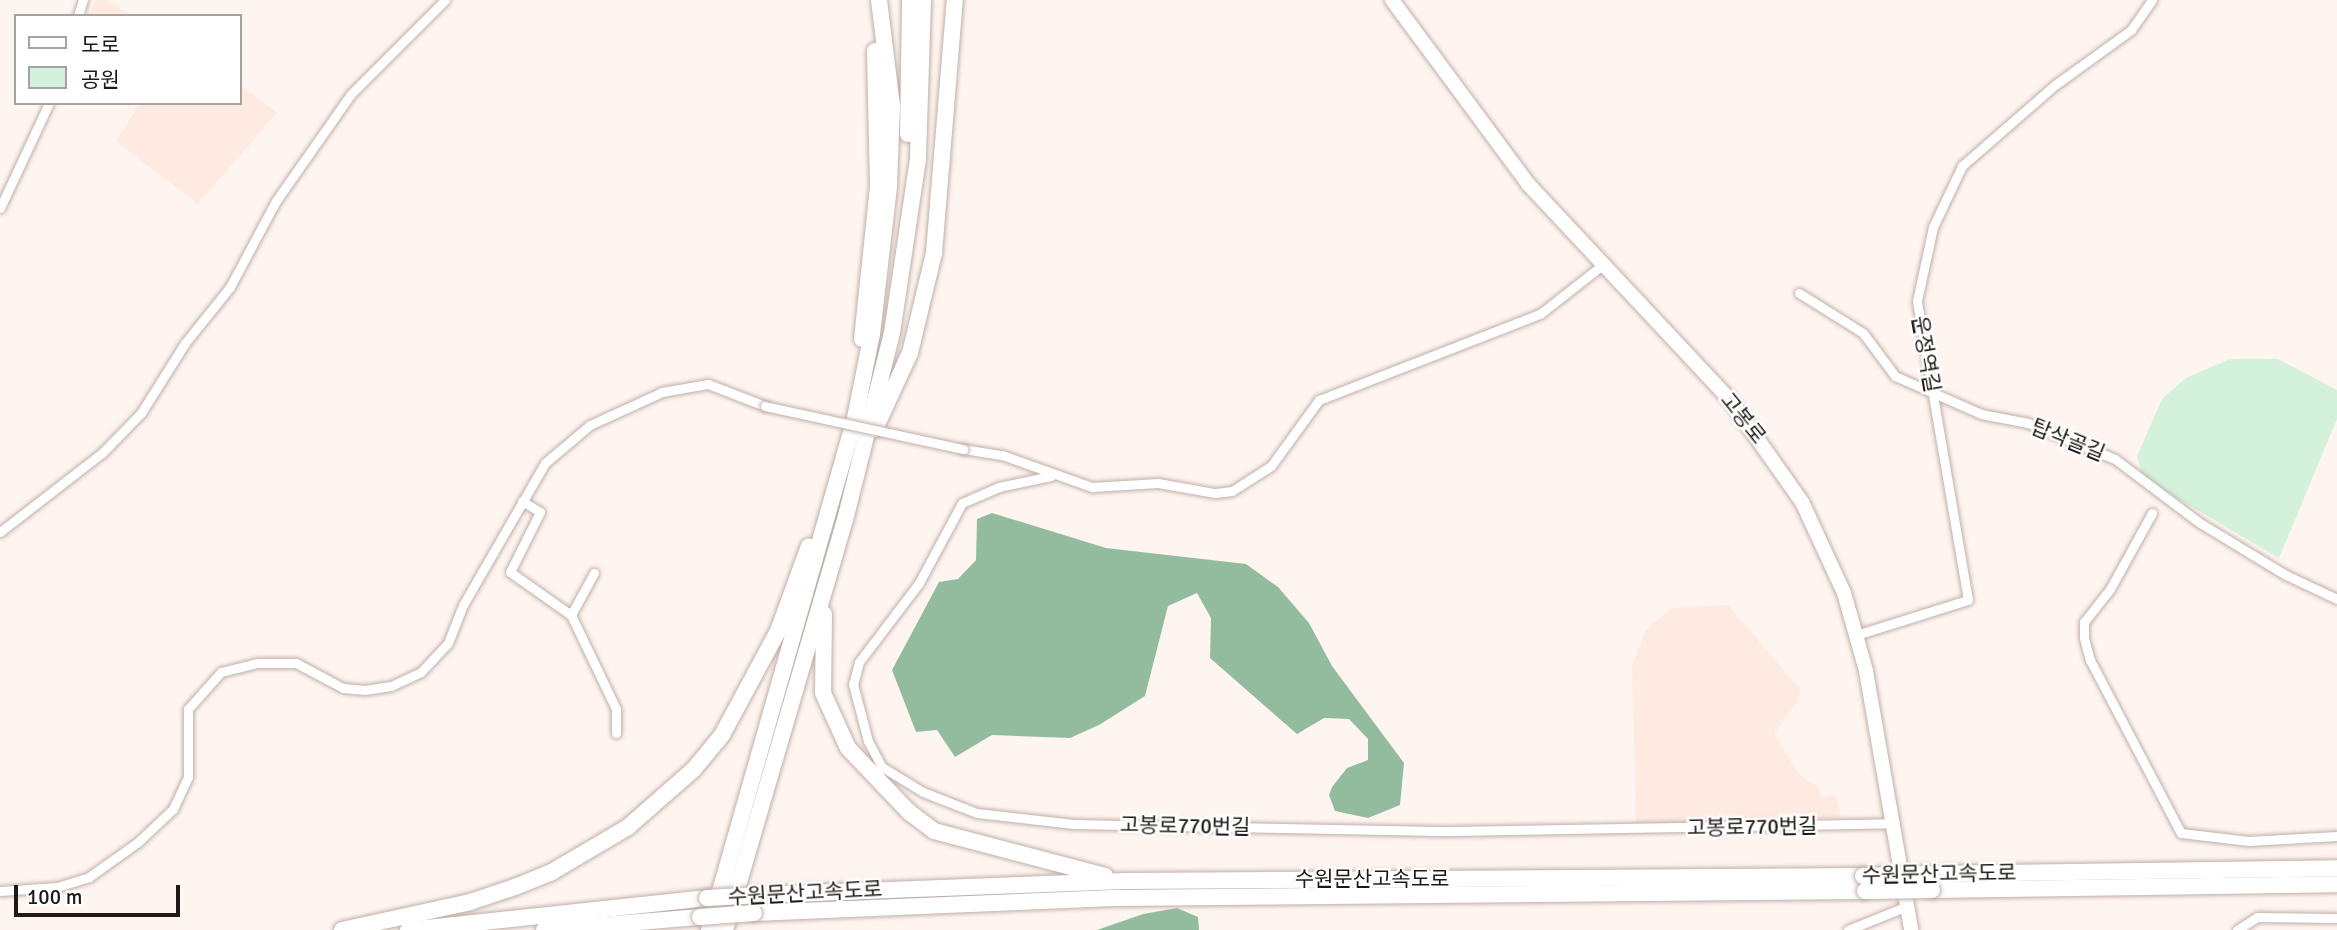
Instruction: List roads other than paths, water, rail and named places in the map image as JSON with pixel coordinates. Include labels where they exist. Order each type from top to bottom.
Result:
[{"type":"highway","points":[[862,379],[862,331],[879,147],[872,0]]},
{"type":"highway","points":[[872,334],[889,187],[892,106],[879,0]]},
{"type":"highway","points":[[705,924],[847,442],[872,334],[898,187],[905,0]]},
{"type":"highway","points":[[862,379],[879,335],[903,219],[911,0]]},
{"type":"highway","points":[[923,0],[923,51],[909,238],[892,333],[825,605],[821,651],[823,693],[848,748],[909,813],[934,831],[1124,881]]},
{"type":"highway","points":[[860,459],[910,353],[934,253],[943,110],[955,0]]},
{"type":"highway","points":[[342,930],[470,902],[550,873],[628,827],[662,799],[722,735],[760,668],[847,442]]},
{"type":"highway","points":[[725,930],[845,520]]},
{"type":"highway","name":"수원문산고속도로","points":[[544,930],[705,924],[754,913],[1114,898],[1930,882],[2337,868]]},
{"type":"highway","name":"수원문산고속도로","points":[[408,930],[707,898],[1124,881],[1864,883]]},
{"type":"highway","name":"수원문산고속도로","points":[[1930,882],[2337,884]]},
{"type":"main road","name":"고봉로","points":[[1392,0],[1502,151],[1601,266],[1730,400],[1766,446],[1801,502],[1844,593],[1856,635],[1895,823],[1911,930]]},
{"type":"street","points":[[0,532],[102,453],[141,413],[185,343],[230,287],[276,201],[351,94],[445,0]]},
{"type":"street","name":"운정역길","points":[[1856,635],[1968,600],[1917,301],[1933,228],[1962,166],[2055,85],[2131,30],[2152,0]]},
{"type":"street","points":[[0,208],[48,105]]},
{"type":"street","points":[[0,891],[57,887],[89,877],[138,842],[173,809],[188,778],[188,709],[221,672],[257,663],[296,663],[343,688],[365,691],[391,686],[421,673],[448,643],[463,604],[545,463],[573,437],[611,413],[662,392],[708,384],[765,406],[1002,456],[1051,475],[1093,487],[1158,483],[1214,493],[1232,491],[1271,466],[1319,400],[1540,314],[1601,266]]},
{"type":"street","name":"탑삭골길","points":[[1799,293],[1863,333],[1895,376],[1933,396],[1981,414],[2028,422],[2115,459],[2200,523],[2286,575],[2337,599]]},
{"type":"street","name":"고봉로770번길","points":[[1051,475],[999,487],[962,503],[919,583],[859,662],[853,684],[868,741],[882,767],[923,792],[977,814],[1073,824],[1451,831],[1895,823]]},
{"type":"street","points":[[522,501],[540,512],[510,572],[571,615],[617,709],[616,733]]},
{"type":"street","points":[[2152,513],[2110,589],[2084,622],[2084,638],[2090,660],[2181,833],[2249,841],[2337,836]]},
{"type":"street","points":[[571,615],[594,573]]},
{"type":"street","points":[[1848,930],[1907,906]]},
{"type":"street","points":[[2237,930],[2257,917],[2337,918]]}]
